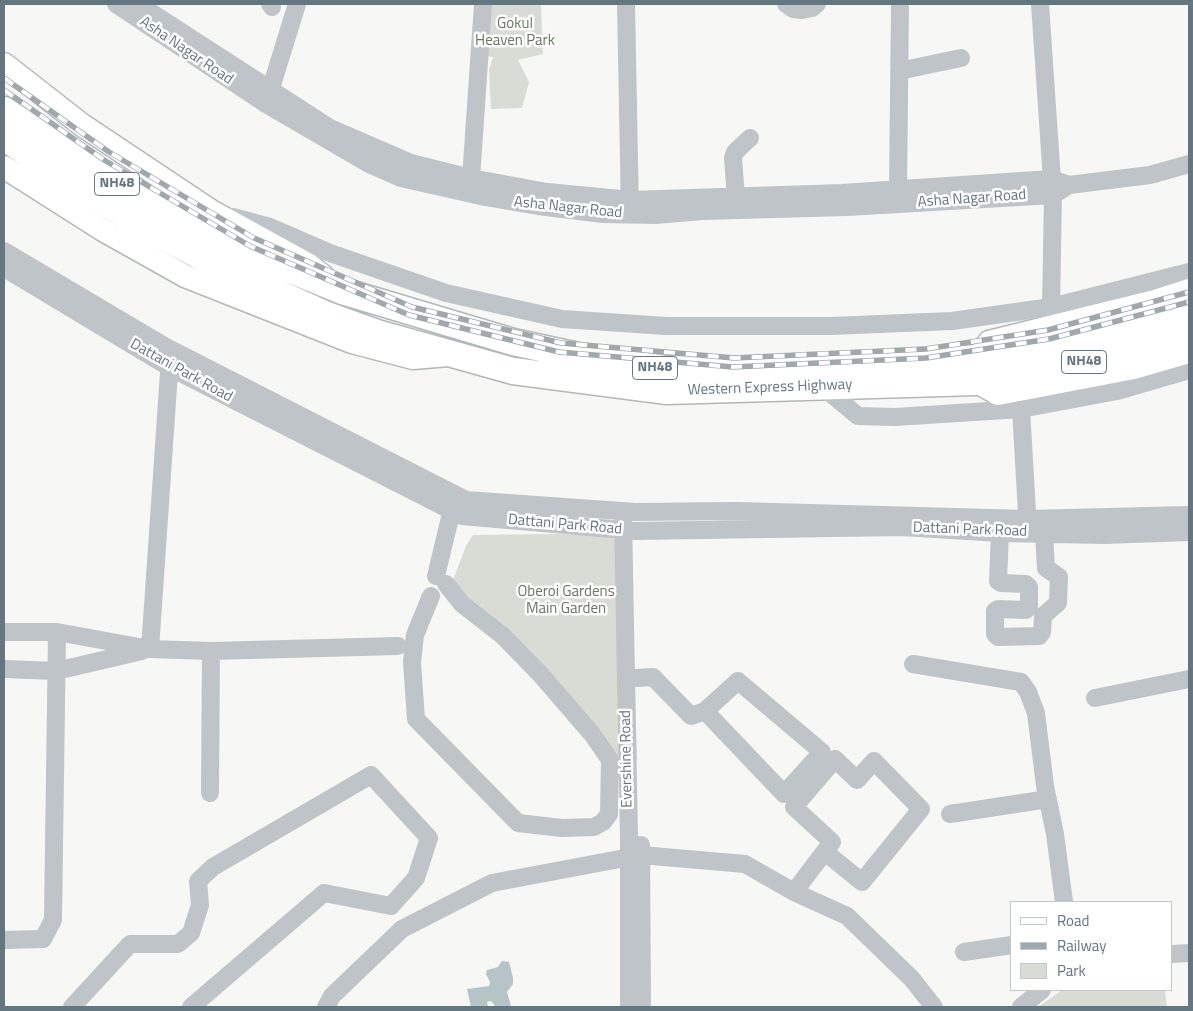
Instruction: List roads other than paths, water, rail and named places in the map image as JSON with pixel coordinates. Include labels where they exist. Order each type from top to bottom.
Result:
[{"type":"highway","name":"Western Express Highway","points":[[4,110],[148,204],[235,247],[342,291],[513,342],[578,356],[667,369],[977,370],[1059,367],[1189,335]]},
{"type":"highway","name":"Western Express Highway","points":[[4,138],[46,167],[139,224],[216,264],[327,315],[377,333],[513,372],[667,391],[823,387],[977,370],[1189,310]]},
{"type":"main road","points":[[4,64],[82,125],[211,211],[309,265],[342,291]]},
{"type":"main road","points":[[4,167],[103,230],[185,276],[352,342],[413,358],[449,355]]},
{"type":"main road","points":[[1189,290],[1155,301],[989,342],[977,370],[998,394],[1134,368],[1189,352]]},
{"type":"street","name":"Asha Nagar Road","points":[[116,4],[269,98],[369,164],[401,178],[485,198],[538,206],[847,207],[1150,176],[1189,164]]},
{"type":"street","name":"Asha Nagar Road","points":[[138,4],[269,98],[390,155],[411,163],[471,178],[630,207],[736,198],[898,190],[1053,187]]},
{"type":"street","points":[[269,98],[297,4]]},
{"type":"street","points":[[471,178],[483,4]]},
{"type":"street","points":[[626,4],[630,207]]},
{"type":"street","points":[[786,4],[793,9],[802,10],[812,8],[817,4]]},
{"type":"street","points":[[898,190],[900,4]]},
{"type":"street","points":[[1040,4],[1053,187],[1051,307]]},
{"type":"street","points":[[899,71],[961,58]]},
{"type":"street","points":[[736,198],[735,152],[750,138]]},
{"type":"street","points":[[211,211],[270,227],[330,253],[446,293],[562,319],[666,326],[831,326],[952,322],[1051,307],[1189,272]]},
{"type":"street","name":"Dattani Park Road","points":[[7,267],[172,350],[340,444],[389,479],[459,505],[628,530],[737,520]]},
{"type":"street","name":"Dattani Park Road","points":[[7,267],[169,367],[340,444],[395,463],[459,505],[629,512],[737,520],[902,521],[1033,528],[1105,535],[1148,524]]},
{"type":"street","points":[[150,649],[169,367],[172,350]]},
{"type":"street","points":[[823,387],[858,416],[895,417],[1021,409],[1117,391],[1189,370]]},
{"type":"street","points":[[1000,533],[998,581],[1001,584],[1026,584],[1029,587],[1029,607],[1026,610],[998,609],[995,611],[995,634],[998,637],[1039,636],[1042,632],[1043,616],[1058,603],[1059,577],[1046,568],[1033,528],[1021,409]]},
{"type":"street","points":[[389,479],[395,463]]},
{"type":"street","points":[[442,580],[462,604],[503,636],[541,675],[592,734],[626,760],[609,814],[603,822],[594,827],[562,828],[518,823],[416,719],[412,662],[415,635],[431,596],[441,596],[445,590],[442,580],[459,505]]},
{"type":"street","name":"Evershine Road","points":[[629,512],[626,760],[635,855],[642,1007]]},
{"type":"street","points":[[1104,517],[1105,535]]},
{"type":"street","name":"Dattani Park Road","points":[[902,521],[1000,533],[1104,517],[1148,524],[1186,523]]},
{"type":"street","name":"Evershine Road","points":[[626,760],[637,678],[628,530]]},
{"type":"street","points":[[4,632],[57,632],[150,649],[211,651],[398,646]]},
{"type":"street","points":[[4,940],[43,939],[52,920],[57,632]]},
{"type":"street","points":[[4,669],[56,671],[150,649]]},
{"type":"street","points":[[210,793],[211,651]]},
{"type":"street","points":[[913,664],[1021,682],[1036,713],[1064,901]]},
{"type":"street","points":[[637,678],[653,677],[690,716],[705,711],[738,681],[822,752],[784,794],[705,711]]},
{"type":"street","points":[[1095,698],[1189,679]]},
{"type":"street","points":[[794,892],[832,842],[794,807],[835,759],[857,780],[874,761],[921,809],[862,882],[825,852]]},
{"type":"street","points":[[72,1007],[130,944],[178,944],[191,933],[200,905],[198,881],[213,867],[370,775],[429,838],[416,878],[391,906]]},
{"type":"street","points":[[950,814],[1048,799]]},
{"type":"street","points":[[326,1007],[332,996],[402,929],[492,883],[635,855],[745,864],[794,892],[847,916],[912,979],[934,1007]]},
{"type":"street","name":"Evershine Road","points":[[629,1007],[635,855]]},
{"type":"street","points":[[191,1007],[324,892],[391,906]]},
{"type":"street","points":[[391,906],[402,929]]},
{"type":"street","points":[[964,952],[1010,945]]},
{"type":"street","points":[[1173,954],[1189,953]]},
{"type":"street","points":[[1021,1007],[1041,991]]},
{"type":"railway","points":[[4,78],[109,152],[254,238],[412,307],[561,343],[734,358],[926,349],[1048,330],[1189,292]]},
{"type":"railway","points":[[4,90],[104,160],[250,246],[409,315],[559,352],[733,367],[926,358],[1049,339],[1189,302]]},
{"type":"park label","name":"Gokul Heaven Park","points":[[515,32]]},
{"type":"park label","name":"Oberoi Gardens Main Garden","points":[[566,600]]}]
